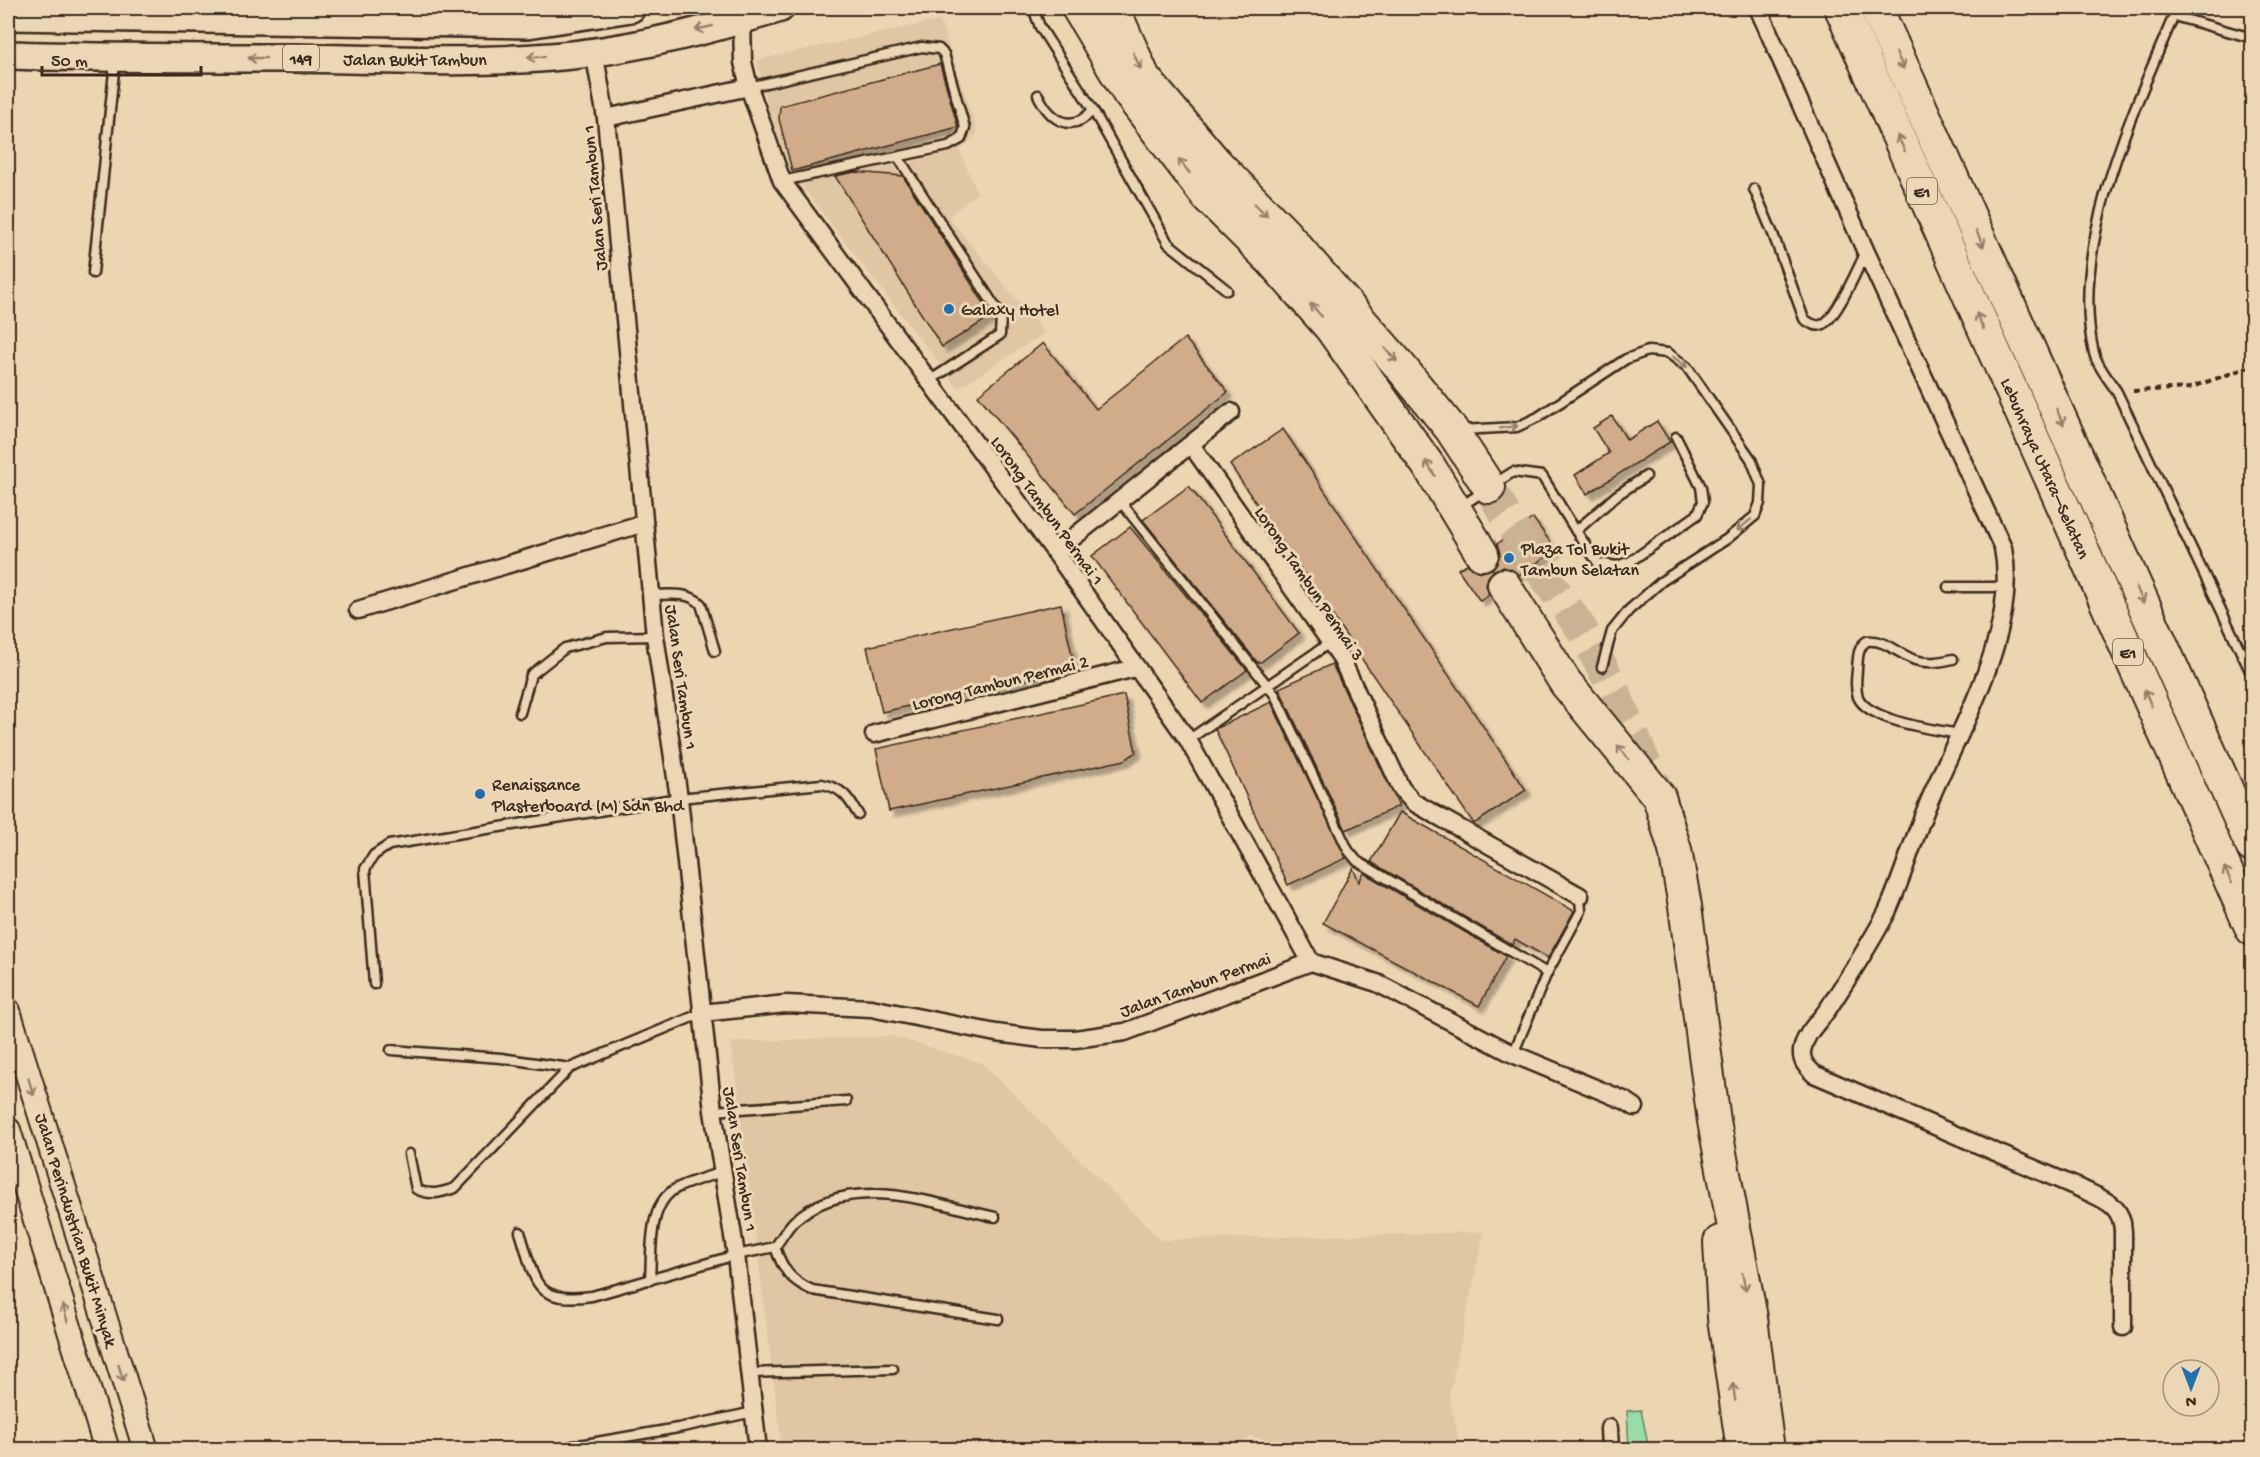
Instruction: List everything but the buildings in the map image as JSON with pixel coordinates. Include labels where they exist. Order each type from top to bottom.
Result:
[{"type":"highway","points":[[1077,8],[1128,92],[1208,197],[1272,261],[1331,328],[1386,403],[1457,509],[1482,554]]},
{"type":"highway","points":[[1113,8],[1144,78],[1216,163],[1285,234],[1400,365],[1451,429],[1489,487]]},
{"type":"highway","name":"Lebuhraya Utara–Selatan","points":[[1840,8],[2253,929]]},
{"type":"highway","name":"Lebuhraya Utara–Selatan","points":[[1876,8],[2253,846]]},
{"type":"highway","points":[[1504,585],[1565,682],[1659,797],[1675,850],[1681,883],[1714,1121],[1751,1318],[1768,1449]]},
{"type":"highway","points":[[2178,678],[2253,798]]},
{"type":"highway","points":[[1714,1121],[1724,1318],[1743,1449]]},
{"type":"main road","name":"Jalan Bukit Tambun","points":[[8,16],[528,24],[593,11],[631,8]]},
{"type":"main road","name":"Jalan Bukit Tambun","points":[[8,55],[123,59],[461,60],[550,57],[594,52],[742,20],[780,8]]},
{"type":"main road","points":[[123,59],[110,42],[115,28],[128,18]]},
{"type":"main road","name":"Jalan Perindustrian Bukit Minyak","points":[[8,1011],[146,1449]]},
{"type":"main road","name":"Jalan Perindustrian Bukit Minyak","points":[[8,1130],[107,1449]]},
{"type":"street","points":[[1758,8],[1866,252],[2003,548],[2008,587],[1993,650],[1960,734],[1926,808],[1887,911],[1827,1011],[1808,1034],[1802,1052],[1803,1064],[1814,1074],[2086,1191],[2118,1209],[2122,1218],[2123,1231],[2122,1327]]},
{"type":"street","name":"Lorong Tambun Permai 1","points":[[742,20],[743,62],[749,87],[782,181],[1055,552],[1188,740],[1311,962]]},
{"type":"street","name":"Jalan Seri Tambun 1","points":[[594,52],[606,118],[655,636],[679,798],[712,1112],[736,1255],[758,1449]]},
{"type":"street","points":[[606,118],[749,87]]},
{"type":"street","points":[[1055,552],[1231,412]]},
{"type":"street","name":"Lorong Tambun Permai 3","points":[[1191,446],[1340,656],[1401,788],[1413,802],[1580,896]]},
{"type":"street","points":[[358,610],[644,523]]},
{"type":"street","name":"Lorong Tambun Permai 2","points":[[874,734],[1135,668]]},
{"type":"street","points":[[1311,962],[1377,983],[1513,1054],[1626,1101],[1635,1107]]},
{"type":"street","name":"Jalan Tambun Permai","points":[[702,1013],[786,1004],[871,1008],[996,1033],[1041,1039],[1076,1039],[1125,1032],[1311,962]]},
{"type":"street","points":[[1609,1428],[1610,1449]]},
{"type":"lane","points":[[1033,8],[1040,27],[1093,110],[1168,243],[1227,290]]},
{"type":"lane","points":[[2253,38],[2176,12],[2132,115],[2094,236],[2089,302],[2094,354],[2117,392],[2253,675]]},
{"type":"lane","points":[[749,87],[922,47],[939,49],[944,54],[965,128],[960,139],[948,146],[782,181]]},
{"type":"lane","points":[[93,273],[123,59]]},
{"type":"lane","points":[[1038,95],[1045,110],[1056,120],[1078,122],[1085,119],[1093,110]]},
{"type":"lane","points":[[898,157],[1001,316],[1000,335],[929,381]]},
{"type":"lane","points":[[1754,189],[1804,319],[1812,325],[1821,325],[1831,318],[1866,252]]},
{"type":"lane","points":[[1451,429],[1484,430],[1517,426],[1538,417],[1626,359],[1648,351],[1668,353],[1688,367],[1751,459],[1761,485],[1760,503],[1755,516],[1727,539],[1662,581],[1629,610],[1612,631],[1602,667]]},
{"type":"lane","points":[[1457,509],[1513,472],[1542,476],[1598,563],[1617,566],[1631,561],[1697,515],[1703,502],[1701,486],[1676,437]]},
{"type":"lane","points":[[1576,531],[1617,495],[1646,476]]},
{"type":"lane","points":[[1120,501],[1275,695],[1348,850],[1357,861],[1547,973]]},
{"type":"lane","points":[[1948,587],[2008,587]]},
{"type":"lane","points":[[651,595],[682,595],[696,599],[701,604],[715,651]]},
{"type":"lane","points":[[520,713],[531,675],[565,648],[607,637],[655,636]]},
{"type":"lane","points":[[1953,659],[1935,663],[1916,660],[1882,643],[1867,641],[1859,650],[1855,683],[1859,699],[1872,711],[1900,722],[1960,734]]},
{"type":"lane","points":[[1188,740],[1268,687],[1330,642]]},
{"type":"lane","points":[[374,984],[365,869],[374,855],[388,845],[679,798],[822,784],[835,786],[846,794],[858,814]]},
{"type":"lane","points":[[1513,1054],[1547,973],[1581,911],[1580,896]]},
{"type":"lane","points":[[409,1154],[416,1189],[425,1194],[438,1194],[455,1188],[570,1068],[702,1013]]},
{"type":"lane","points":[[391,1050],[501,1058],[570,1068]]},
{"type":"lane","points":[[712,1112],[846,1101]]},
{"type":"lane","points":[[650,1281],[655,1219],[663,1201],[675,1189],[722,1172]]},
{"type":"lane","points":[[520,1233],[538,1288],[554,1298],[592,1296],[736,1255],[775,1247],[793,1222],[820,1203],[850,1193],[898,1196],[995,1217]]},
{"type":"lane","points":[[775,1247],[782,1269],[794,1282],[812,1290],[998,1319]]},
{"type":"lane","points":[[749,1373],[893,1369]]},
{"type":"lane","points":[[550,1449],[678,1428],[754,1412]]},
{"type":"path","points":[[2117,392],[2189,388],[2253,366]]},
{"type":"shaded area","points":[[940,20],[978,133],[960,151],[977,193],[948,217],[1045,333],[958,388],[791,172],[767,105],[757,60]]},
{"type":"shaded area","points":[[892,1036],[982,1063],[1161,1240],[1484,1232],[1449,1397],[1461,1449],[1307,1449],[1250,1436],[1236,1450],[782,1449],[731,1042]]},
{"type":"green space","points":[[1641,1410],[1649,1449],[1629,1449],[1627,1411]]},
{"type":"tunnel","points":[[1489,487],[1526,549],[1582,630],[1609,680],[1657,790]]},
{"type":"place","name":"Galaxy Hotel","points":[[949,309]]},
{"type":"place","name":"Plaza Tol Bukit Tambun Selatan","points":[[1509,558]]},
{"type":"place","name":"Renaissance Plasterboard (M) Sdn Bhd","points":[[480,794]]}]
